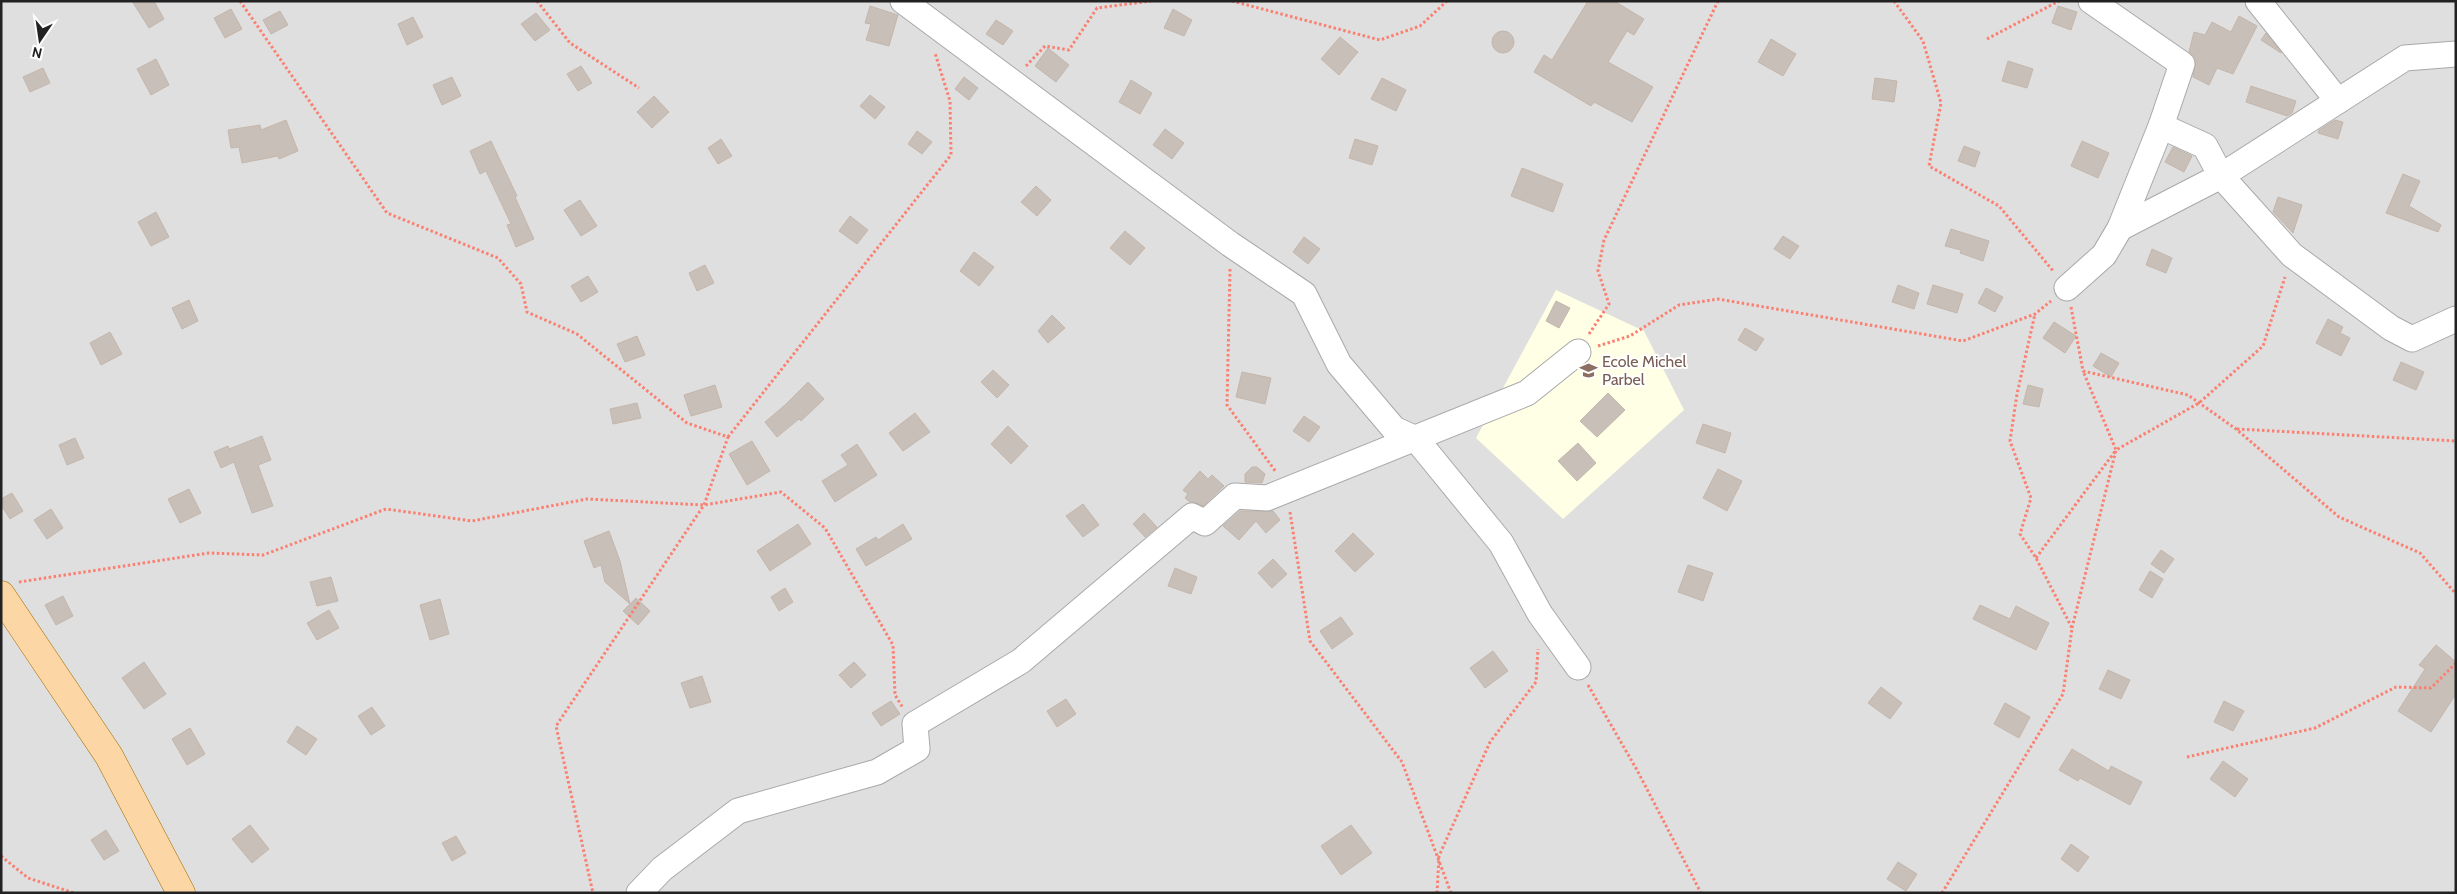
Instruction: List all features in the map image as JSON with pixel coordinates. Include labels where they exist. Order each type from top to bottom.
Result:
[{"type":"main road","points":[[6,589],[109,756],[180,893]]},
{"type":"street","points":[[902,1],[1230,244],[1304,294],[1340,364],[1394,429],[1416,439],[1501,543],[1540,614],[1578,667]]},
{"type":"street","points":[[2067,288],[2104,255],[2120,228],[2161,126],[2182,64],[2091,1]]},
{"type":"street","points":[[2258,1],[2338,101]]},
{"type":"street","points":[[2120,228],[2221,176],[2405,58],[2456,54]]},
{"type":"street","points":[[2161,126],[2205,146],[2221,176],[2292,255],[2391,328],[2412,339],[2456,319]]},
{"type":"street","points":[[639,893],[662,869],[738,812],[877,772],[917,749],[915,724],[1021,661],[1192,516],[1205,524],[1235,496],[1267,498],[1527,393],[1578,352]]},
{"type":"path","points":[[240,1],[388,213],[498,258],[520,284],[527,312],[577,334],[687,423],[728,437]]},
{"type":"path","points":[[537,1],[570,43],[639,88]]},
{"type":"path","points":[[1013,82],[1045,46],[1069,50],[1100,1]]},
{"type":"path","points":[[1097,8],[1151,1]]},
{"type":"path","points":[[1232,1],[1380,40],[1420,26],[1447,1]]},
{"type":"path","points":[[1578,352],[1609,304],[1598,272],[1604,240],[1718,1]]},
{"type":"path","points":[[1894,1],[1923,41],[1941,103],[1929,166],[1999,206],[2067,288],[2083,371],[2116,450],[2072,628],[2062,694],[1942,893]]},
{"type":"path","points":[[1987,39],[2059,1]]},
{"type":"path","points":[[593,893],[556,726],[704,505],[728,437],[951,155],[950,101],[934,50]]},
{"type":"path","points":[[1230,244],[1227,405],[1287,490],[1310,641],[1402,762],[1439,856],[1451,893]]},
{"type":"path","points":[[2036,558],[2116,450],[2199,403],[2264,346],[2292,255]]},
{"type":"path","points":[[1578,352],[1630,336],[1679,305],[1718,299],[1963,341],[2035,314],[2067,288]]},
{"type":"path","points":[[2035,314],[2017,394],[2010,441],[2031,498],[2020,534],[2036,558],[2072,628]]},
{"type":"path","points":[[2083,371],[2188,395],[2236,429],[2339,517],[2420,553],[2456,594]]},
{"type":"path","points":[[2236,429],[2456,442]]},
{"type":"path","points":[[6,589],[209,553],[263,555],[386,509],[472,521],[587,499],[704,505],[780,492],[824,528],[893,645],[896,695],[909,720],[915,724]]},
{"type":"path","points":[[1437,893],[1439,856],[1490,742],[1536,682],[1540,614]]},
{"type":"path","points":[[2188,757],[2315,728],[2396,687],[2431,688],[2456,663]]},
{"type":"path","points":[[1578,667],[1637,770],[1701,893]]},
{"type":"path","points":[[1,856],[28,878],[74,893]]},
{"type":"shaded area","points":[[1,1],[2456,1],[2456,893],[1,893]]},
{"type":"shaded area","name":"Ecole Michel Parbel","points":[[1556,290],[1644,331],[1684,410],[1563,519],[1476,438]]},
{"type":"building","points":[[132,1],[154,1],[164,19],[149,28]]},
{"type":"building","points":[[1588,1],[1614,1],[1644,19],[1634,35],[1627,31],[1608,62],[1653,87],[1632,122],[1594,102],[1591,106],[1534,72],[1544,55],[1552,60]]},
{"type":"building","points":[[870,6],[898,15],[889,46],[866,40],[871,24],[865,23]]},
{"type":"building","points":[[2058,6],[2077,12],[2071,30],[2052,23]]},
{"type":"building","points":[[231,9],[242,29],[225,38],[214,18]]},
{"type":"building","points":[[1173,9],[1192,20],[1184,36],[1164,28]]},
{"type":"building","points":[[280,11],[288,25],[271,34],[263,20]]},
{"type":"building","points":[[536,13],[550,30],[535,41],[521,24]]},
{"type":"building","points":[[2239,16],[2257,26],[2233,74],[2217,68],[2209,85],[2193,77],[2196,60],[2189,52],[2194,32],[2205,35],[2212,22],[2231,32]]},
{"type":"building","points":[[413,17],[423,37],[407,45],[398,24]]},
{"type":"building","points":[[996,20],[1013,31],[1003,45],[986,34]]},
{"type":"building","points":[[1503,31],[1511,34],[1514,42],[1511,50],[1503,53],[1495,50],[1492,42],[1495,34]]},
{"type":"building","points":[[2266,33],[2281,52],[2281,53],[2261,40]]},
{"type":"building","points":[[1340,37],[1358,52],[1339,75],[1321,59]]},
{"type":"building","points":[[1771,39],[1796,54],[1783,76],[1758,62]]},
{"type":"building","points":[[1048,48],[1069,65],[1056,82],[1035,66]]},
{"type":"building","points":[[156,59],[169,85],[151,95],[137,69]]},
{"type":"building","points":[[2008,61],[2033,69],[2027,88],[2002,81]]},
{"type":"building","points":[[581,66],[592,83],[578,91],[567,74]]},
{"type":"building","points":[[43,68],[50,83],[30,92],[23,77]]},
{"type":"building","points":[[452,77],[461,96],[442,105],[433,85]]},
{"type":"building","points":[[964,77],[978,88],[969,100],[955,89]]},
{"type":"building","points":[[1382,78],[1406,90],[1396,111],[1371,99]]},
{"type":"building","points":[[1875,78],[1897,81],[1894,102],[1872,99]]},
{"type":"building","points":[[1131,80],[1152,93],[1140,114],[1119,102]]},
{"type":"building","points":[[2251,86],[2296,101],[2292,113],[2287,116],[2246,102]]},
{"type":"building","points":[[870,95],[885,107],[875,119],[860,106]]},
{"type":"building","points":[[654,96],[669,112],[652,128],[637,112]]},
{"type":"building","points":[[286,120],[298,151],[279,159],[278,156],[242,163],[239,147],[231,148],[228,130],[260,125],[261,130]]},
{"type":"building","points":[[2335,120],[2343,122],[2338,139],[2318,133],[2319,130]]},
{"type":"building","points":[[1165,129],[1184,143],[1172,159],[1153,145]]},
{"type":"building","points":[[917,131],[932,142],[922,154],[908,144]]},
{"type":"building","points":[[721,139],[732,156],[718,164],[708,148]]},
{"type":"building","points":[[1355,139],[1378,146],[1372,165],[1349,158]]},
{"type":"building","points":[[491,141],[517,196],[515,197],[534,239],[516,247],[507,225],[511,224],[486,171],[480,174],[470,151]]},
{"type":"building","points":[[2082,141],[2109,153],[2098,178],[2071,166]]},
{"type":"building","points":[[1964,146],[1980,152],[1975,167],[1958,161]]},
{"type":"building","points":[[2173,147],[2192,156],[2184,172],[2165,162]]},
{"type":"building","points":[[1522,168],[1563,184],[1553,212],[1511,196]]},
{"type":"building","points":[[2403,174],[2420,181],[2409,206],[2441,225],[2438,232],[2386,213]]},
{"type":"building","points":[[1036,186],[1051,200],[1037,216],[1021,202]]},
{"type":"building","points":[[2278,197],[2302,205],[2293,233],[2273,212]]},
{"type":"building","points":[[580,200],[597,226],[581,236],[564,210]]},
{"type":"building","points":[[156,212],[169,237],[151,246],[138,222]]},
{"type":"building","points":[[850,216],[868,230],[857,244],[839,231]]},
{"type":"building","points":[[1951,229],[1989,241],[1983,261],[1960,253],[1961,250],[1945,246]]},
{"type":"building","points":[[1125,231],[1145,248],[1130,265],[1110,248]]},
{"type":"building","points":[[1783,236],[1799,246],[1790,259],[1774,249]]},
{"type":"building","points":[[1304,237],[1320,249],[1308,264],[1293,252]]},
{"type":"building","points":[[2152,249],[2172,258],[2166,273],[2146,265]]},
{"type":"building","points":[[974,252],[994,267],[979,286],[960,271]]},
{"type":"building","points":[[705,265],[714,283],[697,291],[689,273]]},
{"type":"building","points":[[588,276],[598,292],[581,302],[571,286]]},
{"type":"building","points":[[1898,285],[1919,293],[1914,309],[1892,302]]},
{"type":"building","points":[[1933,285],[1963,294],[1957,313],[1927,304]]},
{"type":"building","points":[[1986,288],[2003,297],[1995,312],[1978,303]]},
{"type":"building","points":[[189,300],[198,321],[182,329],[172,308]]},
{"type":"building","points":[[1556,301],[1570,308],[1559,328],[1546,321]]},
{"type":"building","points":[[1052,315],[1065,328],[1048,343],[1038,331]]},
{"type":"building","points":[[2328,319],[2343,327],[2340,333],[2350,338],[2341,356],[2316,343]]},
{"type":"building","points":[[2054,322],[2076,336],[2065,353],[2043,338]]},
{"type":"building","points":[[1745,328],[1764,339],[1756,351],[1738,340]]},
{"type":"building","points":[[110,332],[122,354],[101,365],[90,343]]},
{"type":"building","points":[[637,336],[645,355],[625,362],[617,344]]},
{"type":"building","points":[[2101,353],[2119,363],[2111,377],[2093,366]]},
{"type":"building","points":[[2401,362],[2424,372],[2416,390],[2393,380]]},
{"type":"building","points":[[993,370],[1009,385],[997,398],[981,382]]},
{"type":"building","points":[[1242,372],[1271,378],[1265,404],[1236,397]]},
{"type":"building","points":[[808,382],[824,399],[801,421],[799,419],[777,437],[765,422]]},
{"type":"building","points":[[715,385],[722,407],[691,416],[684,395]]},
{"type":"building","points":[[2028,385],[2043,389],[2039,407],[2023,404]]},
{"type":"building","points":[[1608,393],[1625,410],[1597,437],[1580,421]]},
{"type":"building","points":[[637,403],[641,418],[613,424],[610,409]]},
{"type":"building","points":[[915,413],[930,432],[903,451],[889,433]]},
{"type":"building","points":[[1304,416],[1320,427],[1309,442],[1293,431]]},
{"type":"building","points":[[1703,424],[1731,433],[1725,453],[1696,443]]},
{"type":"building","points":[[1008,426],[1028,446],[1011,464],[991,444]]},
{"type":"building","points":[[262,436],[271,460],[258,465],[273,506],[252,513],[234,462],[221,468],[214,452],[228,446],[229,449]]},
{"type":"building","points":[[75,438],[84,458],[67,465],[59,445]]},
{"type":"building","points":[[752,441],[770,471],[747,485],[729,454]]},
{"type":"building","points":[[1578,443],[1596,463],[1577,481],[1558,461]]},
{"type":"building","points":[[857,444],[877,475],[835,502],[822,481],[848,465],[841,455]]},
{"type":"building","points":[[1252,467],[1257,467],[1265,474],[1262,483],[1245,482],[1245,474]]},
{"type":"building","points":[[1718,469],[1742,481],[1727,511],[1703,498]]},
{"type":"building","points":[[1200,471],[1208,479],[1212,475],[1224,486],[1203,506],[1190,502],[1185,498],[1188,494],[1183,490]]},
{"type":"building","points":[[189,489],[201,513],[180,523],[168,499]]},
{"type":"building","points":[[12,493],[23,511],[10,519],[1,505],[1,499]]},
{"type":"building","points":[[1083,504],[1099,525],[1083,537],[1066,516]]},
{"type":"building","points":[[51,509],[63,528],[47,539],[34,520]]},
{"type":"building","points":[[1240,511],[1273,511],[1280,520],[1266,533],[1256,521],[1239,540],[1223,526]]},
{"type":"building","points":[[1144,513],[1157,527],[1145,537],[1133,524]]},
{"type":"building","points":[[798,524],[811,544],[770,571],[757,551]]},
{"type":"building","points":[[903,524],[912,539],[866,566],[856,549],[876,537],[878,540]]},
{"type":"building","points":[[609,531],[620,561],[630,604],[605,582],[601,565],[594,568],[584,541]]},
{"type":"building","points":[[1353,533],[1374,554],[1355,572],[1335,551]]},
{"type":"building","points":[[2161,550],[2174,559],[2164,573],[2151,564]]},
{"type":"building","points":[[1273,559],[1287,574],[1272,588],[1258,573]]},
{"type":"building","points":[[1688,565],[1713,573],[1703,601],[1678,592]]},
{"type":"building","points":[[1175,568],[1197,577],[1191,594],[1168,586]]},
{"type":"building","points":[[2150,571],[2163,579],[2152,598],[2139,590]]},
{"type":"building","points":[[331,577],[338,601],[317,606],[310,582]]},
{"type":"building","points":[[785,588],[793,602],[779,611],[771,597]]},
{"type":"building","points":[[63,596],[73,616],[56,625],[45,605]]},
{"type":"building","points":[[636,598],[650,611],[638,625],[623,611]]},
{"type":"building","points":[[440,599],[449,634],[430,640],[420,605]]},
{"type":"building","points":[[1980,605],[2010,619],[2016,606],[2049,623],[2036,650],[1973,619]]},
{"type":"building","points":[[329,610],[339,628],[317,640],[307,623]]},
{"type":"building","points":[[1341,617],[1353,634],[1332,649],[1320,631]]},
{"type":"building","points":[[2436,645],[2456,662],[2456,694],[2431,732],[2398,711],[2425,669],[2419,665]]},
{"type":"building","points":[[1493,651],[1508,671],[1485,688],[1470,668]]},
{"type":"building","points":[[144,662],[166,694],[144,709],[122,678]]},
{"type":"building","points":[[854,662],[866,675],[851,688],[839,675]]},
{"type":"building","points":[[2108,670],[2130,680],[2121,699],[2099,689]]},
{"type":"building","points":[[702,676],[711,702],[690,708],[681,683]]},
{"type":"building","points":[[1881,687],[1902,703],[1890,719],[1868,703]]},
{"type":"building","points":[[1066,699],[1076,714],[1057,727],[1047,711]]},
{"type":"building","points":[[891,701],[900,714],[881,726],[872,713]]},
{"type":"building","points":[[2224,701],[2244,711],[2233,731],[2214,722]]},
{"type":"building","points":[[2005,703],[2030,717],[2019,738],[1994,724]]},
{"type":"building","points":[[372,707],[385,726],[371,735],[358,716]]},
{"type":"building","points":[[297,726],[317,739],[306,755],[287,742]]},
{"type":"building","points":[[190,728],[205,754],[187,765],[172,739]]},
{"type":"building","points":[[2072,749],[2109,771],[2111,766],[2142,782],[2130,805],[2080,778],[2078,781],[2059,770]]},
{"type":"building","points":[[2223,761],[2248,779],[2235,797],[2210,779]]},
{"type":"building","points":[[250,825],[269,849],[252,863],[232,839]]},
{"type":"building","points":[[1351,825],[1372,853],[1341,875],[1321,846]]},
{"type":"building","points":[[106,830],[119,851],[104,860],[91,840]]},
{"type":"building","points":[[456,836],[466,853],[452,861],[442,843]]},
{"type":"building","points":[[2071,844],[2089,857],[2078,872],[2061,859]]},
{"type":"building","points":[[1898,862],[1917,874],[1906,891],[1887,879]]},
{"type":"place","name":"Ecole Michel Parbel","points":[[1588,370]]}]
